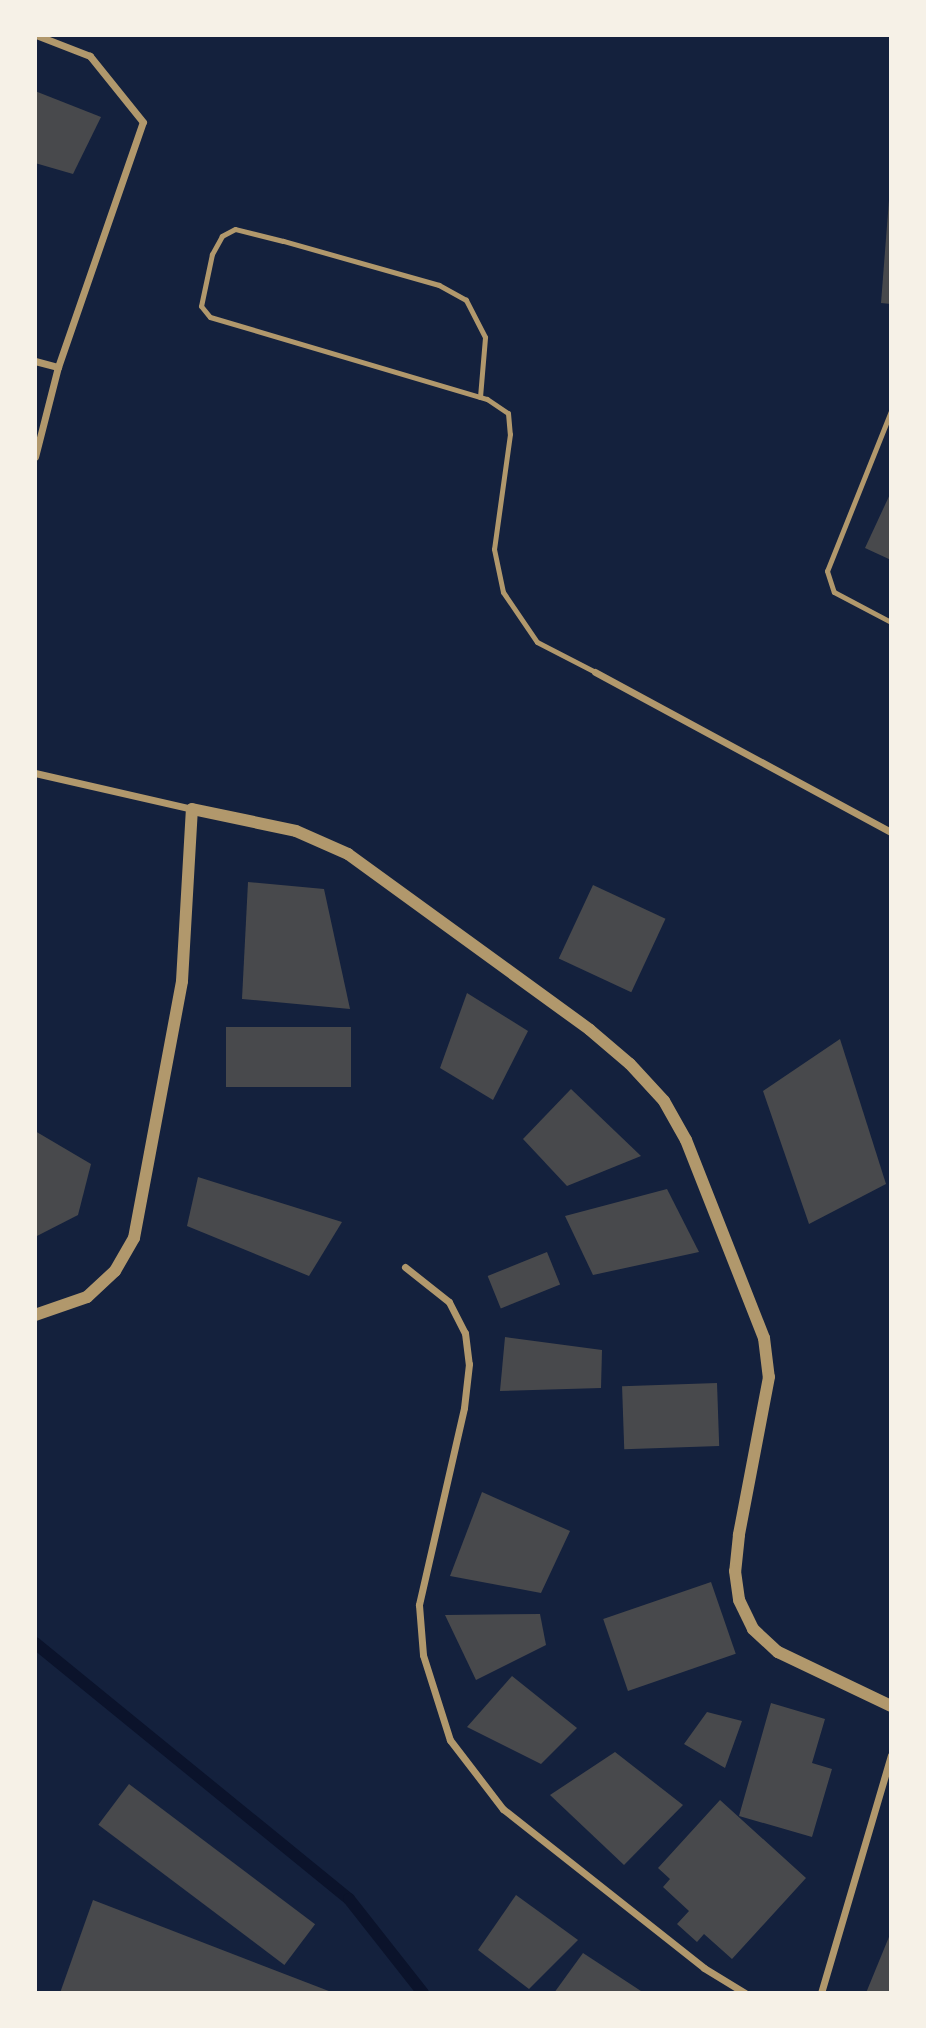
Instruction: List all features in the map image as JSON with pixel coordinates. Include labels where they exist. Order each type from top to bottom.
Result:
[{"type":"street","points":[[35,457],[58,367],[143,121],[90,56],[36,35]]},
{"type":"street","points":[[35,361],[58,367]]},
{"type":"street","points":[[595,672],[891,832]]},
{"type":"street","points":[[35,773],[296,831],[348,854],[590,1030],[631,1064],[664,1101],[686,1140],[764,1338],[769,1377],[739,1535],[738,1600],[753,1629],[778,1652],[891,1706]]},
{"type":"street","points":[[35,1315],[87,1297],[115,1272],[134,1238],[182,981],[192,809]]},
{"type":"street","points":[[405,1267],[449,1302],[465,1333],[469,1364],[464,1408],[419,1605],[423,1655],[450,1740],[503,1809],[704,1968],[745,1993]]},
{"type":"street","points":[[821,1993],[891,1755]]},
{"type":"lane","points":[[480,397],[485,337],[466,300],[439,285],[283,241],[235,229],[222,236],[212,254],[201,306],[210,317],[480,397],[508,413],[510,435],[494,549],[502,592],[537,642],[595,672]]},
{"type":"lane","points":[[891,411],[827,571],[834,592],[891,622]]},
{"type":"building","points":[[35,91],[101,117],[73,174],[35,163]]},
{"type":"building","points":[[891,200],[891,304],[881,303]]},
{"type":"building","points":[[891,492],[891,560],[865,548]]},
{"type":"building","points":[[248,882],[324,889],[350,1009],[242,999]]},
{"type":"building","points":[[593,885],[666,919],[631,992],[559,958]]},
{"type":"building","points":[[467,993],[528,1031],[493,1100],[440,1068]]},
{"type":"building","points":[[226,1027],[351,1027],[351,1087],[226,1087]]},
{"type":"building","points":[[840,1039],[886,1184],[809,1224],[763,1091]]},
{"type":"building","points":[[571,1089],[641,1156],[567,1186],[523,1139]]},
{"type":"building","points":[[35,1131],[91,1164],[78,1215],[35,1237]]},
{"type":"building","points":[[198,1177],[342,1222],[309,1276],[187,1226]]},
{"type":"building","points":[[667,1189],[699,1252],[593,1275],[565,1216]]},
{"type":"building","points":[[547,1252],[560,1284],[501,1308],[488,1276]]},
{"type":"building","points":[[505,1337],[602,1350],[601,1388],[500,1391]]},
{"type":"building","points":[[717,1383],[719,1446],[624,1449],[622,1386]]},
{"type":"building","points":[[482,1492],[570,1531],[541,1593],[450,1576]]},
{"type":"building","points":[[711,1582],[736,1654],[628,1691],[603,1619]]},
{"type":"building","points":[[540,1614],[546,1645],[476,1680],[445,1615]]},
{"type":"building","points":[[512,1676],[577,1728],[541,1764],[467,1727]]},
{"type":"building","points":[[771,1703],[825,1719],[812,1763],[832,1769],[812,1837],[739,1816]]},
{"type":"building","points":[[707,1712],[742,1721],[725,1768],[684,1744]]},
{"type":"building","points":[[615,1752],[683,1805],[624,1865],[550,1795]]},
{"type":"building","points":[[129,1784],[315,1924],[284,1965],[98,1825]]},
{"type":"building","points":[[720,1800],[806,1878],[732,1959],[704,1934],[697,1942],[677,1924],[689,1911],[663,1887],[670,1879],[658,1868]]},
{"type":"building","points":[[516,1895],[578,1940],[529,1989],[478,1950]]},
{"type":"building","points":[[93,1900],[334,1993],[60,1993]]},
{"type":"building","points":[[891,1932],[891,1993],[866,1993]]},
{"type":"building","points":[[583,1953],[644,1993],[554,1993]]},
{"type":"waterway","points":[[35,1643],[349,1899],[423,1993]]}]
